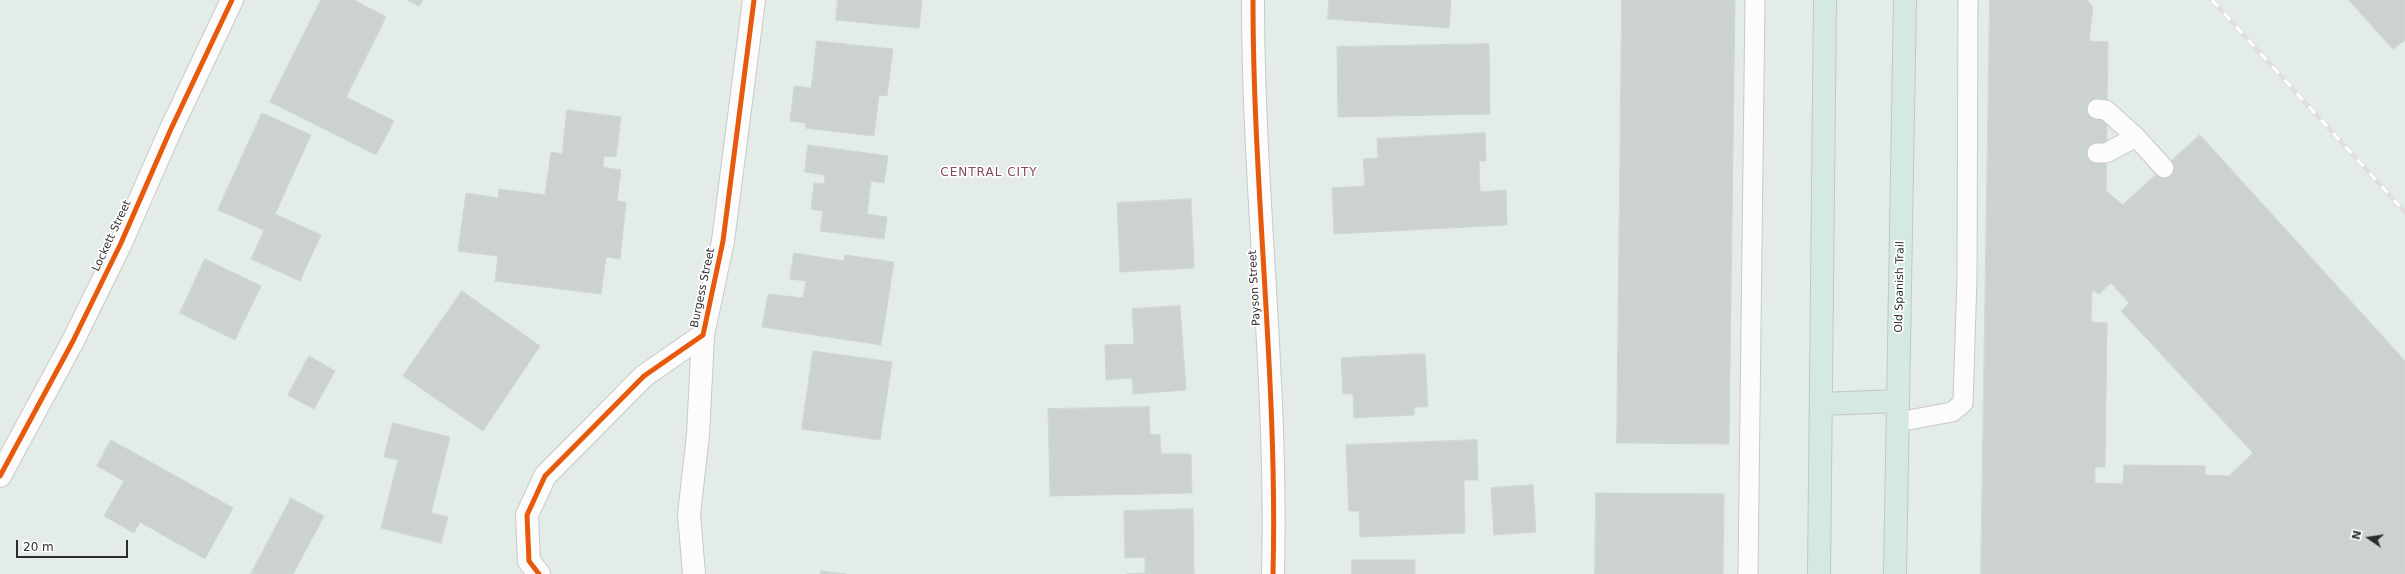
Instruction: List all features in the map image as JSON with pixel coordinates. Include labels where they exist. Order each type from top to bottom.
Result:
[{"type":"main road","points":[[1819,574],[1825,0]]},
{"type":"main road","name":"Old Spanish Trail","points":[[1895,574],[1905,0]]},
{"type":"main road","points":[[1821,404],[1898,411]]},
{"type":"street","name":"Lockett Street","points":[[0,476],[73,341],[121,243],[170,131],[232,0]]},
{"type":"street","name":"Burgess Street","points":[[694,574],[689,514],[698,435],[703,335],[723,241],[754,0]]},
{"type":"street","name":"Payson Street","points":[[1253,0],[1253,74],[1270,374],[1273,574]]},
{"type":"street","name":"Burgess Street","points":[[539,574],[529,561],[527,515],[545,476],[644,376],[703,335]]},
{"type":"lane","points":[[1748,574],[1754,0]]},
{"type":"lane","points":[[1898,411],[1952,412],[1963,403],[1972,148],[1972,100],[1968,0]]},
{"type":"lane","points":[[2097,109],[2106,110],[2136,137],[2164,168]]},
{"type":"lane","points":[[2097,153],[2106,153],[2136,137]]},
{"type":"building","points":[[321,0],[354,0],[386,17],[346,97],[394,121],[376,155],[270,102]]},
{"type":"building","points":[[407,0],[423,0],[419,6]]},
{"type":"building","points":[[838,0],[922,0],[919,28],[836,20]]},
{"type":"building","points":[[1329,0],[1451,0],[1449,28],[1328,19]]},
{"type":"building","points":[[1622,0],[1735,0],[1729,444],[1617,443]]},
{"type":"building","points":[[1990,0],[2087,0],[2093,7],[2089,41],[2108,42],[2106,191],[2123,205],[2349,455],[2316,485],[2397,574],[1981,574]],"holes":[[[2111,283],[2129,303],[2121,311],[2253,453],[2229,476],[2205,475],[2205,466],[2124,465],[2123,484],[2095,483],[2095,467],[2105,467],[2107,323],[2091,322],[2092,290],[2099,294]]]},
{"type":"building","points":[[2349,0],[2405,0],[2405,40],[2393,49]]},
{"type":"building","points":[[817,41],[893,49],[887,96],[879,95],[874,136],[805,128],[806,123],[790,121],[794,86],[811,88]]},
{"type":"building","points":[[1489,44],[1490,114],[1338,117],[1337,47]]},
{"type":"building","points":[[567,110],[621,117],[616,157],[604,156],[603,167],[621,170],[617,201],[626,202],[620,259],[606,257],[601,294],[495,281],[498,256],[458,251],[466,193],[498,198],[499,189],[545,195],[551,152],[562,154]]},
{"type":"building","points":[[262,113],[311,135],[275,214],[321,235],[300,281],[251,259],[264,230],[218,210]]},
{"type":"building","points":[[1485,133],[1486,161],[1479,161],[1480,192],[1506,190],[1507,225],[1334,234],[1332,188],[1365,186],[1363,159],[1378,158],[1377,139]]},
{"type":"building","points":[[2200,135],[2405,361],[2405,574],[2397,574],[2316,485],[2349,455],[2123,205]]},
{"type":"building","points":[[808,145],[888,156],[884,183],[871,181],[867,214],[887,217],[884,239],[820,231],[823,211],[811,209],[814,183],[824,184],[825,175],[805,172]]},
{"type":"building","points":[[1191,199],[1194,268],[1120,272],[1117,203]]},
{"type":"building","points":[[794,253],[844,261],[845,255],[894,262],[881,345],[762,327],[768,294],[803,298],[806,281],[790,279]]},
{"type":"building","points":[[205,259],[261,286],[235,340],[180,313]]},
{"type":"building","points":[[462,291],[540,346],[483,431],[403,376]]},
{"type":"building","points":[[1180,306],[1186,390],[1133,394],[1132,378],[1106,380],[1105,345],[1134,344],[1132,309]]},
{"type":"building","points":[[813,351],[892,362],[880,440],[802,429]]},
{"type":"building","points":[[1425,354],[1428,407],[1414,407],[1414,415],[1354,418],[1353,394],[1343,394],[1341,358]]},
{"type":"building","points":[[309,356],[335,371],[314,409],[288,395]]},
{"type":"building","points":[[1149,407],[1150,435],[1160,434],[1161,454],[1191,454],[1192,493],[1050,496],[1048,409]]},
{"type":"building","points":[[393,423],[450,437],[431,513],[448,517],[441,543],[381,528],[398,460],[384,457]]},
{"type":"building","points":[[111,440],[233,508],[205,559],[140,522],[134,533],[104,516],[124,481],[97,466]]},
{"type":"building","points":[[1477,440],[1478,480],[1464,480],[1465,533],[1360,537],[1359,511],[1349,511],[1346,445]]},
{"type":"building","points":[[1533,485],[1536,532],[1494,535],[1491,488]]},
{"type":"building","points":[[1596,493],[1724,494],[1723,574],[1595,574]]},
{"type":"building","points":[[291,498],[324,516],[293,574],[251,574]]},
{"type":"building","points":[[1193,509],[1194,574],[1127,574],[1145,573],[1145,557],[1125,558],[1124,511]]},
{"type":"building","points":[[1352,560],[1415,560],[1415,574],[1352,574]]},
{"type":"building","points":[[821,571],[846,574],[821,574]]},
{"type":"railway","points":[[2212,0],[2405,212]]},
{"type":"cycle path","points":[[0,476],[73,341],[121,243],[170,131],[232,0]]},
{"type":"cycle path","points":[[539,574],[529,561],[527,515],[545,476],[644,376],[703,335],[723,241],[754,0]]},
{"type":"cycle path","points":[[1253,0],[1257,144],[1272,430],[1274,502],[1273,574]]},
{"type":"district","name":"CENTRAL CITY","points":[[989,173]]}]
